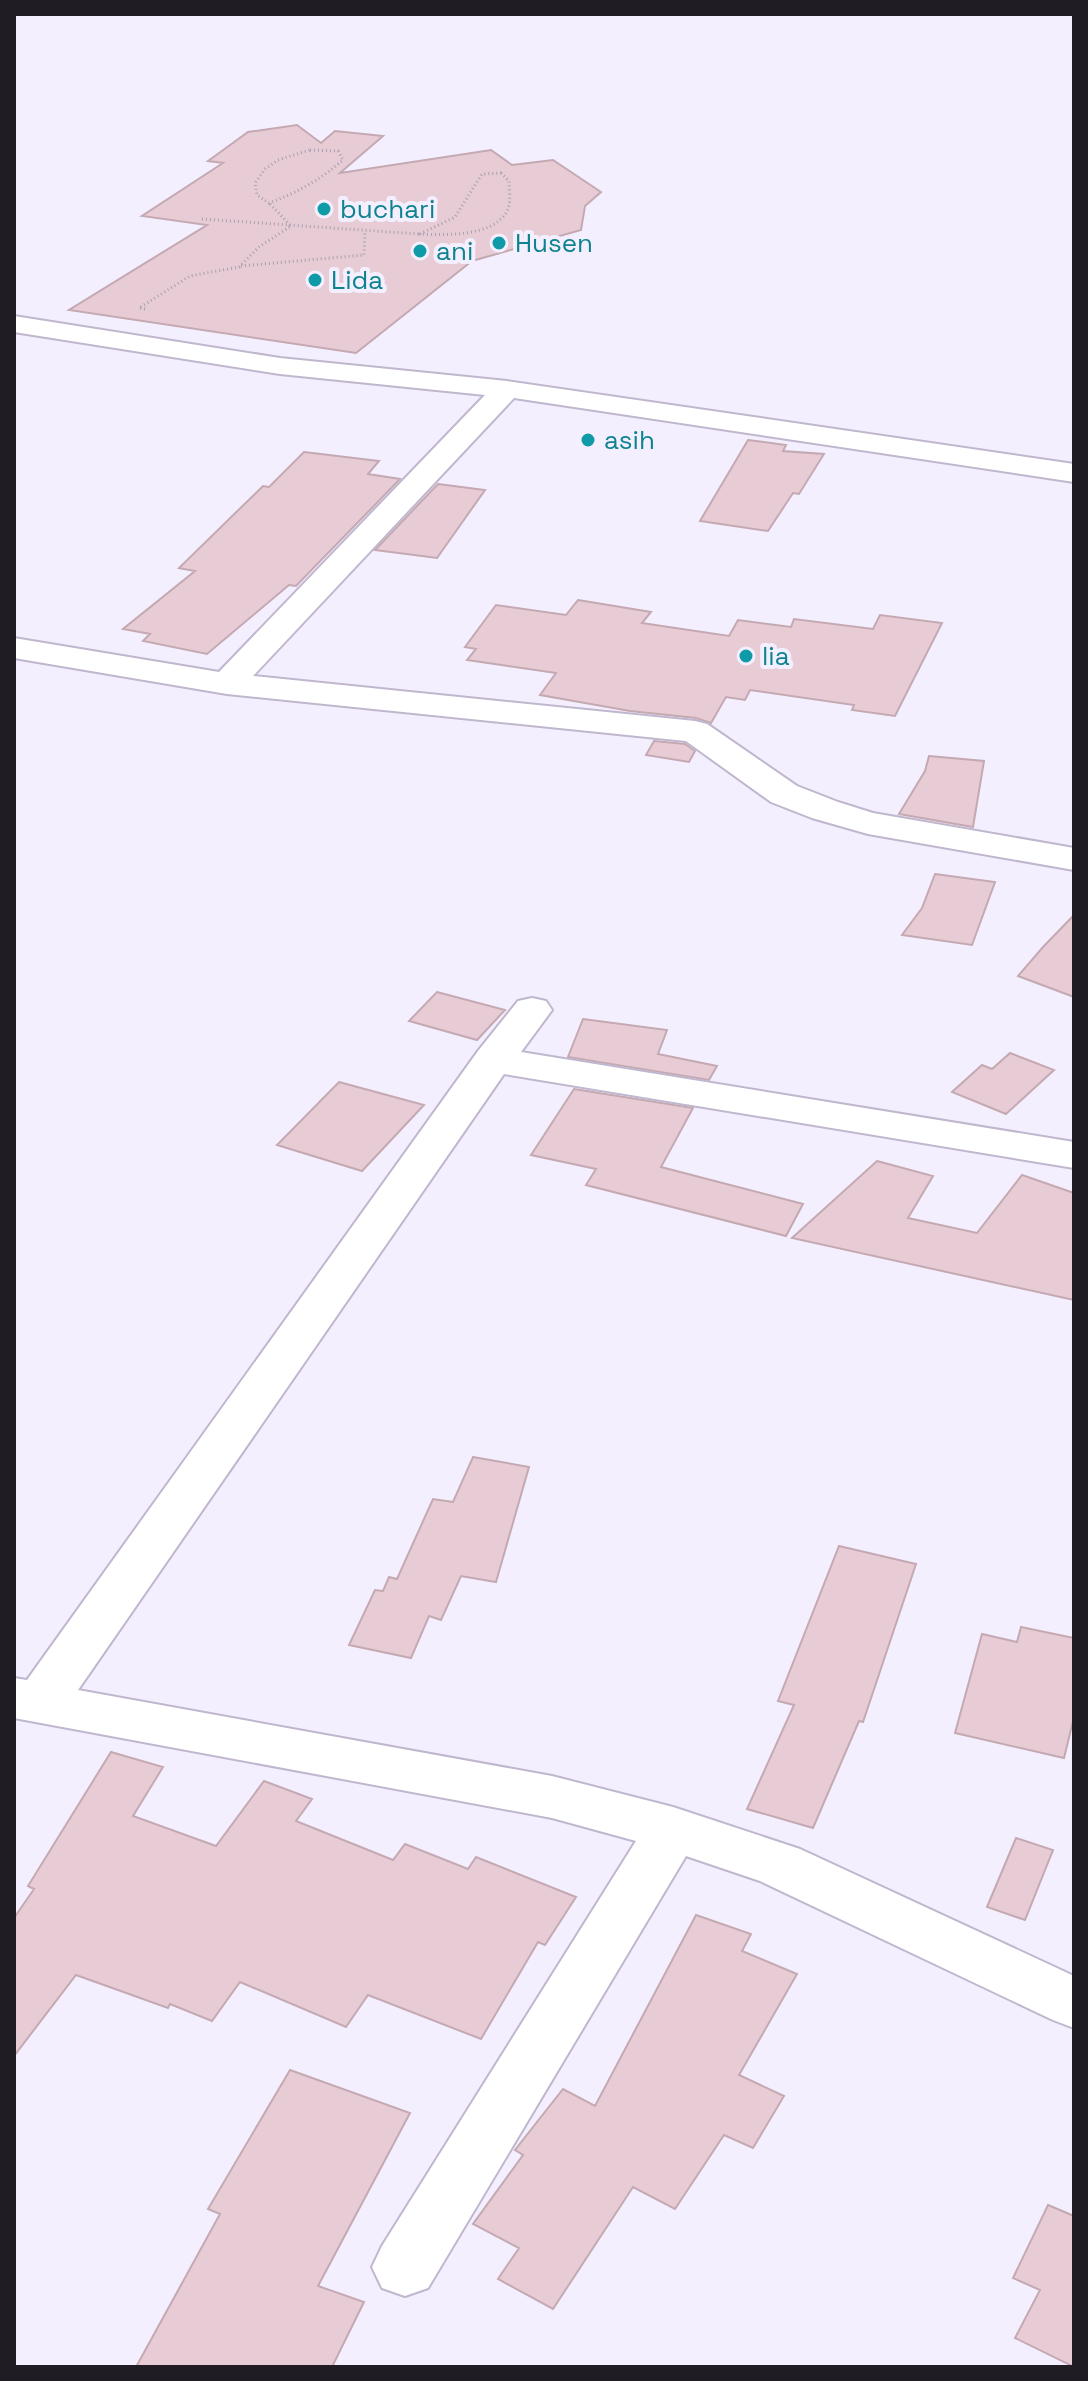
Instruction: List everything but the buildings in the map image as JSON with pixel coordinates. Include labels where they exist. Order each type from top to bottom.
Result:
[{"type":"street","points":[[14,324],[280,366],[507,389],[1074,473]]},
{"type":"street","points":[[227,684],[507,389]]},
{"type":"street","points":[[14,648],[227,684],[695,731],[784,794],[825,810],[868,823],[1074,859]]},
{"type":"street","points":[[532,1010],[27,1701],[552,1797],[673,1829],[780,1865],[1074,2003]]},
{"type":"street","points":[[493,1060],[1074,1155]]},
{"type":"street","points":[[405,2267],[673,1829]]},
{"type":"path","points":[[269,203],[324,178],[343,160],[342,155],[338,151],[310,150],[289,154],[272,162],[255,183],[257,195],[291,226]]},
{"type":"path","points":[[202,219],[420,234],[464,232],[504,217],[508,209],[509,181],[501,173],[482,174],[455,217],[420,234]]},
{"type":"path","points":[[239,267],[259,247],[291,226]]},
{"type":"path","points":[[155,311],[139,308],[190,276],[239,267],[364,255],[365,231]]},
{"type":"place","name":"buchari","points":[[324,209]]},
{"type":"place","name":"Husen","points":[[499,243]]},
{"type":"place","name":"ani","points":[[420,251]]},
{"type":"place","name":"Lida","points":[[315,280]]},
{"type":"place","name":"asih","points":[[588,440]]},
{"type":"place","name":"lia","points":[[746,656]]}]
